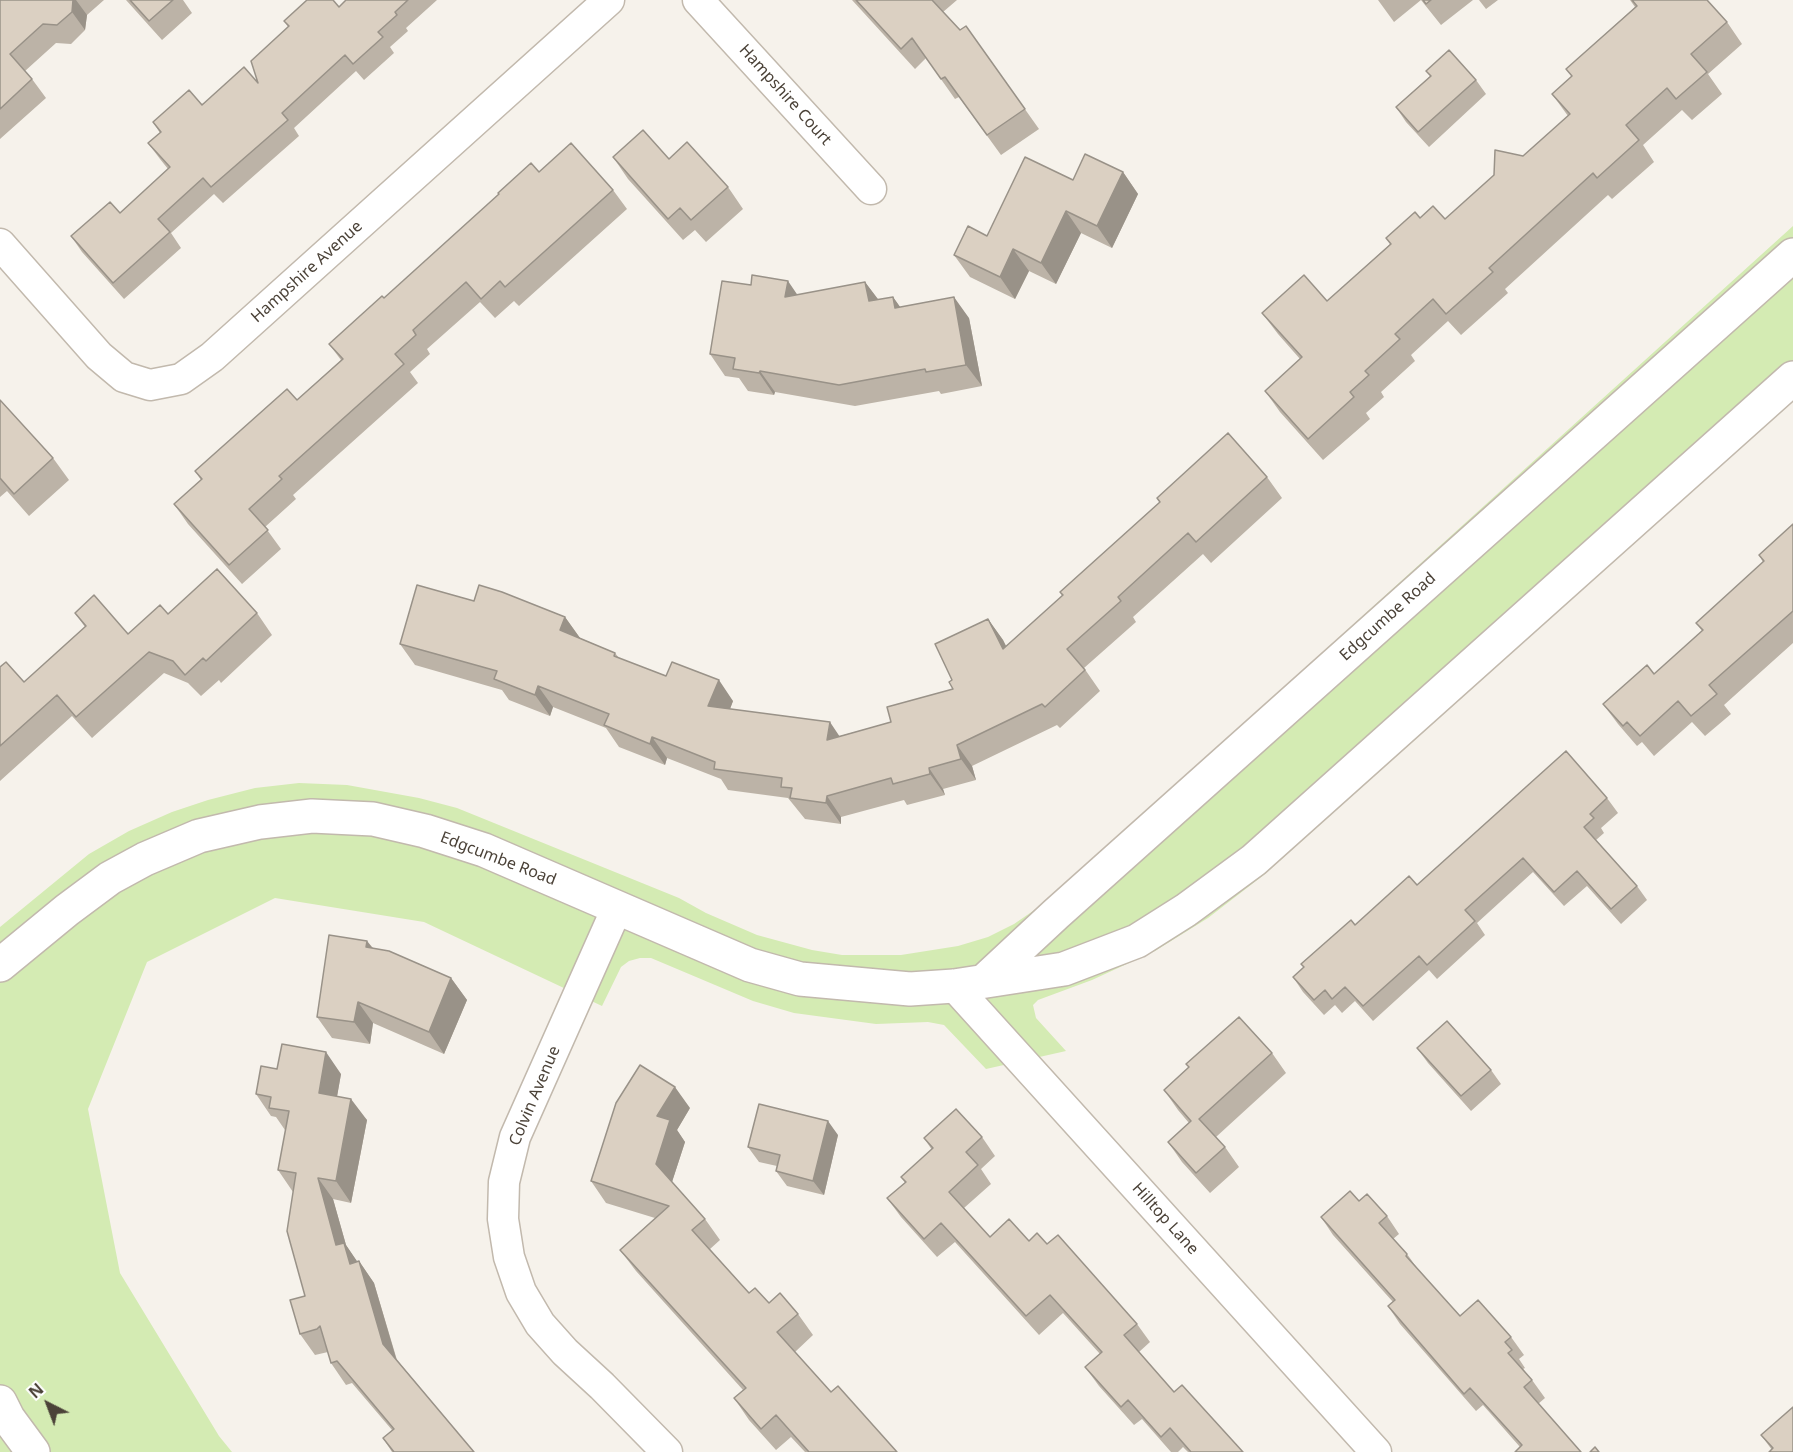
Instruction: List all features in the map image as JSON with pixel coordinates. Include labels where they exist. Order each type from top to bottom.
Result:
[{"type":"street","name":"Hampshire Avenue","points":[[0,244],[99,356],[124,378],[150,385],[182,379],[212,357],[609,0]]},
{"type":"street","name":"Hampshire Court","points":[[698,0],[871,189]]},
{"type":"street","name":"Edgcumbe Road","points":[[969,984],[1056,914],[1793,255]]},
{"type":"street","name":"Edgcumbe Road","points":[[0,965],[110,878],[145,859],[199,836],[260,822],[312,816],[373,819],[425,831],[484,850],[750,965],[800,979],[910,989],[969,984],[1064,969],[1137,941],[1186,910],[1254,861],[1793,378]]},
{"type":"street","name":"Colvin Avenue","points":[[617,908],[515,1137],[504,1182],[503,1219],[509,1257],[521,1292],[540,1324],[565,1352],[667,1452]]},
{"type":"street","name":"Hilltop Lane","points":[[969,984],[1376,1452]]},
{"type":"street","points":[[0,1402],[8,1418],[33,1452]]},
{"type":"green space","points":[[1793,226],[1793,401],[1265,874],[1208,918],[1155,951],[1092,980],[1038,1000],[1033,1005],[1036,1018],[1066,1051],[986,1069],[944,1025],[928,1022],[876,1024],[794,1013],[753,1001],[651,958],[629,961],[621,967],[602,1006],[424,922],[275,898],[147,962],[88,1109],[120,1273],[219,1436],[232,1452],[0,1452],[0,927],[89,854],[129,831],[172,812],[208,800],[255,788],[299,783],[347,785],[419,798],[457,808],[679,898],[706,913],[757,935],[812,950],[842,955],[901,955],[958,946],[988,937],[1014,924],[1049,900]]},
{"type":"building","points":[[0,0],[73,0],[72,12],[57,25],[43,24],[10,54],[32,79],[0,109]]},
{"type":"building","points":[[130,0],[173,0],[149,21]]},
{"type":"building","points":[[307,0],[333,0],[339,7],[346,0],[408,0],[395,12],[397,15],[378,32],[383,37],[353,64],[345,55],[282,113],[288,120],[211,187],[203,178],[158,219],[170,232],[113,283],[71,236],[110,202],[120,213],[170,167],[148,143],[161,132],[153,122],[189,90],[202,105],[244,67],[258,83],[251,61],[289,26],[284,21]]},
{"type":"building","points":[[856,0],[932,0],[960,30],[966,26],[1025,109],[987,135],[945,77],[941,79],[912,38],[901,49]]},
{"type":"building","points":[[1632,0],[1707,0],[1727,22],[1691,54],[1707,72],[1676,99],[1667,88],[1626,125],[1639,140],[1597,178],[1593,173],[1489,268],[1493,272],[1446,314],[1433,299],[1395,334],[1400,339],[1365,371],[1369,375],[1350,392],[1354,397],[1308,439],[1265,391],[1302,357],[1262,313],[1304,275],[1327,301],[1391,244],[1386,238],[1415,212],[1420,218],[1433,206],[1445,219],[1494,175],[1495,150],[1523,156],[1570,114],[1552,94],[1572,76],[1566,69],[1637,6]]},
{"type":"building","points":[[1449,50],[1476,80],[1418,132],[1396,107],[1431,76],[1426,71]]},
{"type":"building","points":[[643,130],[669,159],[687,142],[728,187],[691,220],[680,208],[668,219],[613,157]]},
{"type":"building","points":[[571,143],[613,190],[505,287],[500,281],[481,299],[466,282],[413,330],[416,335],[395,354],[404,364],[279,476],[282,479],[249,509],[268,530],[229,565],[174,504],[202,479],[195,471],[287,389],[297,400],[343,359],[329,344],[382,296],[384,298],[531,163],[539,172]]},
{"type":"building","points":[[1085,154],[1123,172],[1097,226],[1066,211],[1041,263],[1013,249],[1000,277],[954,255],[968,226],[987,236],[1025,157],[1073,180]]},
{"type":"building","points":[[752,275],[788,281],[785,297],[865,282],[869,301],[893,297],[895,308],[954,297],[966,365],[926,372],[925,369],[839,385],[760,371],[759,373],[733,369],[735,358],[710,354],[722,281],[751,285]]},
{"type":"building","points":[[0,400],[53,458],[14,494],[0,478]]},
{"type":"building","points":[[1228,433],[1267,477],[1196,542],[1188,533],[1118,597],[1121,601],[1067,649],[1085,670],[1045,707],[1042,704],[957,745],[961,759],[929,768],[930,774],[893,784],[891,778],[827,796],[826,803],[790,798],[792,788],[781,787],[782,778],[714,769],[715,762],[652,737],[650,744],[604,725],[609,714],[538,686],[535,695],[494,679],[497,671],[400,644],[417,585],[474,601],[479,585],[565,617],[560,630],[615,653],[614,656],[666,676],[672,662],[719,680],[708,706],[830,722],[827,740],[891,722],[887,707],[953,689],[949,682],[952,680],[935,644],[988,619],[1003,649],[1063,595],[1060,592],[1160,502],[1157,498]]},
{"type":"building","points":[[1793,524],[1793,611],[1709,685],[1717,694],[1691,716],[1678,701],[1640,736],[1627,722],[1623,726],[1603,704],[1647,665],[1654,674],[1703,630],[1696,623],[1764,561],[1759,555]]},
{"type":"building","points":[[217,569],[257,613],[206,661],[203,658],[185,675],[173,661],[149,652],[76,717],[57,695],[0,746],[0,667],[6,662],[24,682],[86,626],[75,613],[94,595],[128,634],[160,605],[168,614]]},
{"type":"building","points":[[1566,751],[1607,798],[1590,814],[1594,818],[1584,827],[1637,886],[1611,909],[1577,871],[1554,892],[1523,858],[1465,910],[1475,921],[1427,965],[1419,956],[1363,1006],[1345,987],[1332,999],[1325,990],[1314,1000],[1293,977],[1304,967],[1301,964],[1351,920],[1355,925],[1409,876],[1417,885]]},
{"type":"building","points":[[329,935],[367,941],[366,947],[389,951],[451,978],[429,1032],[358,1002],[354,1022],[317,1017]]},
{"type":"building","points":[[1239,1017],[1272,1053],[1199,1119],[1225,1147],[1196,1173],[1168,1142],[1191,1121],[1164,1090],[1189,1067],[1186,1064]]},
{"type":"building","points":[[1447,1021],[1491,1070],[1461,1096],[1417,1048]]},
{"type":"building","points":[[282,1044],[326,1052],[319,1093],[351,1099],[336,1181],[318,1178],[336,1245],[344,1243],[350,1264],[359,1261],[383,1344],[474,1452],[394,1452],[383,1438],[394,1429],[337,1361],[331,1363],[320,1326],[300,1334],[290,1300],[305,1296],[287,1231],[296,1173],[278,1170],[289,1111],[269,1108],[271,1097],[256,1094],[261,1066],[277,1069]]},
{"type":"building","points":[[640,1065],[675,1087],[657,1116],[670,1120],[656,1164],[705,1219],[692,1230],[749,1293],[755,1288],[769,1303],[780,1293],[798,1314],[777,1332],[831,1392],[838,1386],[897,1452],[809,1452],[776,1415],[761,1429],[734,1398],[746,1388],[620,1250],[669,1206],[591,1181],[616,1103]]},
{"type":"building","points":[[759,1104],[828,1121],[813,1181],[776,1171],[780,1155],[748,1147]]},
{"type":"building","points":[[956,1109],[982,1137],[966,1152],[978,1165],[949,1192],[990,1237],[1009,1219],[1029,1241],[1037,1233],[1047,1244],[1058,1235],[1137,1324],[1124,1335],[1174,1392],[1182,1385],[1243,1452],[1191,1452],[1170,1428],[1161,1437],[1128,1400],[1121,1407],[1085,1367],[1102,1352],[1050,1295],[1026,1316],[941,1223],[924,1239],[887,1198],[906,1182],[901,1177],[933,1148],[924,1138]]},
{"type":"building","points":[[1350,1191],[1359,1201],[1367,1194],[1387,1216],[1379,1223],[1460,1316],[1478,1300],[1511,1337],[1505,1342],[1512,1350],[1508,1353],[1532,1380],[1524,1387],[1581,1452],[1515,1452],[1522,1445],[1470,1388],[1464,1394],[1388,1306],[1395,1300],[1321,1217]]},
{"type":"building","points":[[1793,1407],[1793,1452],[1769,1452],[1773,1448],[1761,1435]]}]
